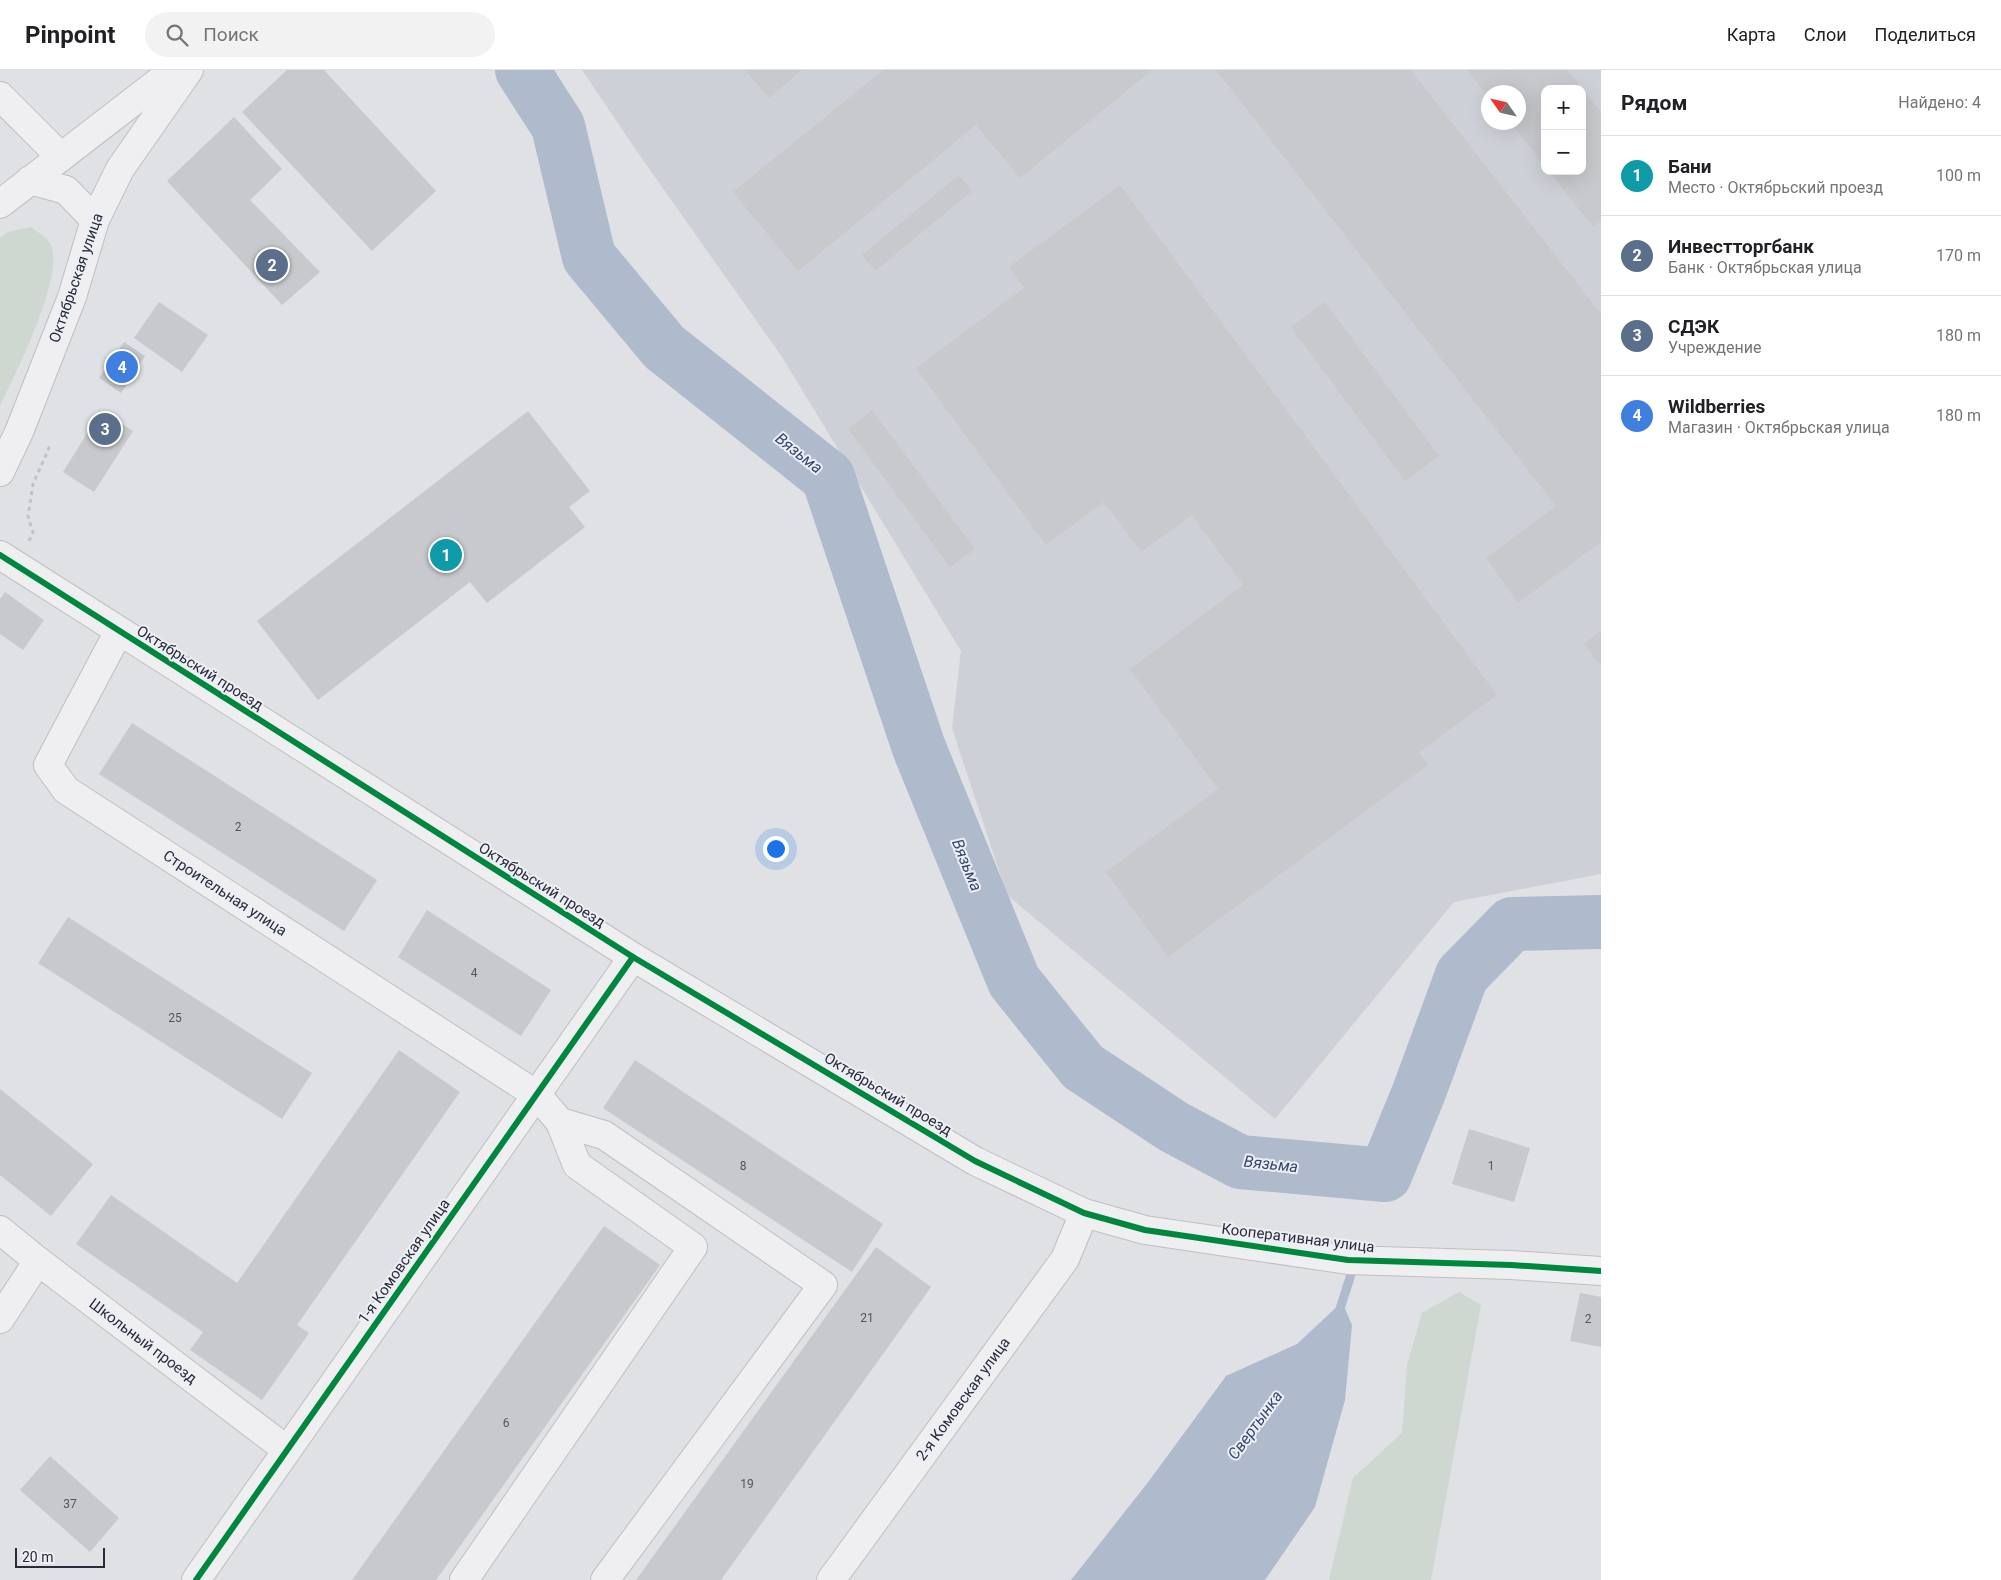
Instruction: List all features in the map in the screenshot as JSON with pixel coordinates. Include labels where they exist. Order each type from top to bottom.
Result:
[{"type":"street","points":[[0,204],[174,70]]},
{"type":"street","name":"Октябрьская улица","points":[[0,472],[20,432],[72,297],[95,220],[120,169],[189,70]]},
{"type":"street","points":[[0,96],[61,157]]},
{"type":"street","points":[[30,180],[66,190],[95,220]]},
{"type":"street","name":"Октябрьский проезд","points":[[8,560],[633,957],[975,1161],[1084,1213]]},
{"type":"street","name":"Строительная улица","points":[[119,631],[48,766],[66,790],[537,1095]]},
{"type":"street","name":"1-я Комовская улица","points":[[196,1580],[633,957]]},
{"type":"street","points":[[464,1580],[693,1247],[577,1165],[560,1122],[537,1095]]},
{"type":"street","points":[[560,1122],[604,1135],[823,1285],[605,1580]]},
{"type":"street","name":"Кооперативная улица","points":[[1084,1213],[1145,1230],[1348,1260],[1511,1265],[1601,1272]]},
{"type":"street","name":"2-я Комовская улица","points":[[831,1580],[1065,1259],[1084,1213]]},
{"type":"street","name":"Школьный проезд","points":[[0,1230],[38,1262],[287,1450]]},
{"type":"street","points":[[0,1319],[38,1262]]},
{"type":"path","points":[[8,560],[33,533],[28,516],[33,484],[49,448]]},
{"type":"shaded area","points":[[582,70],[1601,70],[1601,874],[1454,902],[1275,1119],[1007,895],[952,728],[961,651],[782,357],[638,153]]},
{"type":"shaded area","points":[[31,227],[50,242],[53,260],[51,279],[36,325],[0,406],[0,238],[8,232]]},
{"type":"shaded area","points":[[1459,1292],[1481,1305],[1431,1580],[1329,1580],[1353,1478],[1402,1433],[1407,1365],[1422,1313]]},
{"type":"water","points":[[1342,1302],[1352,1325],[1345,1400],[1315,1507],[1265,1580],[1071,1580],[1149,1481],[1226,1376],[1297,1344]]},
{"type":"building","points":[[287,70],[324,70],[436,191],[372,251],[242,112]]},
{"type":"building","points":[[745,70],[802,70],[769,98]]},
{"type":"building","points":[[883,70],[1152,70],[1020,178],[976,125],[798,271],[733,192]]},
{"type":"building","points":[[1216,70],[1411,70],[1601,314],[1601,542],[1518,603],[1486,558],[1556,506]]},
{"type":"building","points":[[1467,70],[1567,70],[1579,85],[1541,85],[1541,161],[1516,130],[1526,130],[1526,85],[1481,85],[1481,87]]},
{"type":"building","points":[[1586,93],[1601,112],[1601,221],[1593,227],[1552,175],[1586,175]]},
{"type":"building","points":[[234,117],[282,169],[250,200],[320,272],[282,305],[167,181]]},
{"type":"building","points":[[959,175],[972,191],[875,271],[862,255]]},
{"type":"building","points":[[1120,185],[1497,695],[1419,752],[1428,765],[1168,957],[1106,872],[1218,789],[1130,669],[1243,585],[1192,515],[1141,552],[1104,502],[1046,545],[916,368],[1024,288],[1009,267]]},
{"type":"building","points":[[159,302],[208,335],[182,372],[134,338]]},
{"type":"building","points":[[1325,302],[1439,456],[1405,481],[1291,327]]},
{"type":"building","points":[[124,342],[145,356],[121,393],[99,378]]},
{"type":"building","points":[[872,410],[975,549],[950,567],[848,429]]},
{"type":"building","points":[[101,411],[133,431],[94,492],[63,472]]},
{"type":"building","points":[[528,411],[590,491],[569,507],[585,527],[487,603],[470,582],[318,700],[257,621]]},
{"type":"building","points":[[5,592],[44,620],[23,650],[0,634],[0,599]]},
{"type":"building","points":[[1601,630],[1601,666],[1584,644]]},
{"type":"building","points":[[132,723],[377,880],[344,931],[99,774]]},
{"type":"building","points":[[427,910],[551,990],[521,1036],[398,957]]},
{"type":"building","points":[[68,917],[312,1073],[282,1119],[38,963]]},
{"type":"building","points":[[399,1050],[460,1092],[297,1325],[309,1333],[262,1400],[190,1350],[203,1332],[76,1244],[111,1195],[237,1283]]},
{"type":"building","points":[[635,1060],[883,1224],[852,1272],[603,1108]]},
{"type":"building","points":[[0,1089],[93,1164],[51,1216],[0,1175]]},
{"type":"building","points":[[1469,1129],[1530,1148],[1514,1202],[1452,1184]]},
{"type":"building","points":[[604,1226],[660,1265],[436,1580],[352,1580]]},
{"type":"building","points":[[876,1247],[931,1287],[721,1580],[636,1580]]},
{"type":"building","points":[[1580,1293],[1601,1297],[1601,1347],[1570,1341]]},
{"type":"building","points":[[50,1456],[119,1518],[90,1552],[20,1490]]},
{"type":"waterway","name":"Вязьма","points":[[522,70],[558,126],[589,257],[664,347],[828,477],[919,748],[1014,981],[1083,1067],[1174,1127],[1240,1162],[1385,1175],[1419,1092],[1462,975],[1512,924],[1601,922]]},
{"type":"waterway","name":"Свертынка","points":[[1339,1312],[1354,1265]]},
{"type":"cycle path","points":[[0,555],[633,957],[975,1161],[1084,1213],[1145,1230],[1348,1260],[1511,1265],[1601,1271]]},
{"type":"cycle path","points":[[196,1580],[633,957]]},
{"type":"place","name":"Инвестторгбанк","points":[[272,265]]},
{"type":"place","name":"Wildberries","points":[[122,367]]},
{"type":"place","name":"СДЭК","points":[[105,429]]},
{"type":"place","name":"Бани","points":[[446,555]]}]
